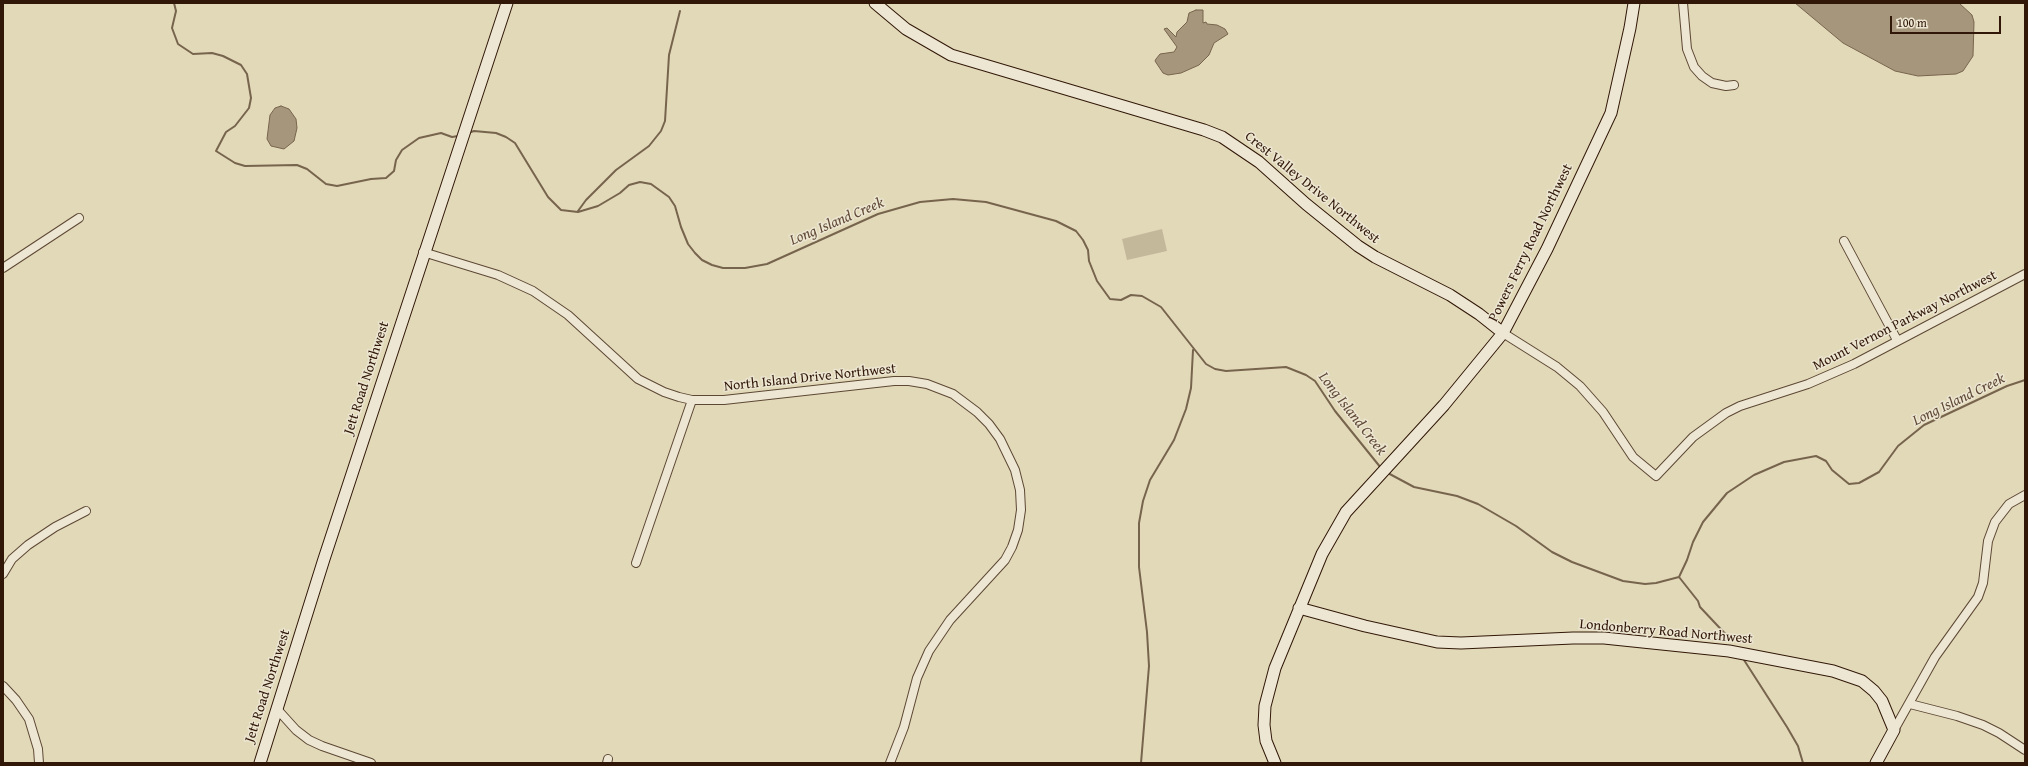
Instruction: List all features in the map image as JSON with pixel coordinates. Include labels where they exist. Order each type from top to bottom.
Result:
[{"type":"street","name":"Jett Road Northwest","points":[[260,763],[423,252],[507,3]]},
{"type":"street","name":"Crest Valley Drive Northwest","points":[[875,3],[906,29],[950,55],[1204,130],[1222,137],[1259,162],[1306,204],[1358,246],[1375,257],[1450,295],[1479,314],[1503,333],[1557,367],[1580,386],[1603,412],[1633,457],[1656,476]]},
{"type":"street","name":"Powers Ferry Road Northwest","points":[[1275,763],[1266,740],[1264,725],[1265,706],[1275,668],[1322,554],[1334,530],[1346,512],[1376,477],[1444,405],[1503,333],[1547,249],[1611,113],[1630,28],[1634,3]]},
{"type":"street","points":[[1683,3],[1687,50],[1694,67],[1702,76],[1712,83],[1726,86],[1734,85]]},
{"type":"street","points":[[3,268],[79,218]]},
{"type":"street","points":[[1844,241],[1897,340]]},
{"type":"street","name":"North Island Drive Northwest","points":[[423,252],[498,275],[533,291],[568,315],[638,378],[664,392],[692,400],[724,400],[894,381],[925,384],[946,391],[966,402],[989,424],[1008,453],[1015,470],[1020,490],[1021,510],[1018,530],[1012,547],[994,574],[950,620],[929,651],[917,678],[904,727],[890,763]]},
{"type":"street","name":"Mount Vernon Parkway Northwest","points":[[1656,476],[1693,437],[1726,413],[1740,406],[1808,384],[1854,364],[1897,340],[2025,274]]},
{"type":"street","points":[[636,563],[692,400]]},
{"type":"street","points":[[1876,763],[1935,657],[1978,597],[1983,583],[1988,541],[1995,522],[2009,504],[2025,495]]},
{"type":"street","points":[[3,574],[12,559],[28,545],[86,511]]},
{"type":"street","name":"Londonberry Road Northwest","points":[[1299,608],[1365,626],[1437,642],[1461,643],[1604,638],[1729,651],[1814,666],[1854,677],[1869,686],[1882,701],[1894,730]]},
{"type":"street","points":[[3,686],[16,700],[29,719],[38,749],[39,763]]},
{"type":"street","points":[[1910,704],[1958,716],[1983,725],[1999,733],[2025,750]]},
{"type":"street","points":[[277,709],[296,730],[309,740],[371,763]]},
{"type":"shaded area","points":[[1795,3],[1959,3],[1972,15],[1974,22],[1973,56],[1963,71],[1956,74],[1918,76],[1895,71],[1843,43]]},
{"type":"shaded area","points":[[1196,10],[1203,10],[1203,23],[1206,22],[1207,24],[1217,25],[1225,29],[1228,34],[1214,43],[1209,55],[1199,65],[1181,73],[1168,75],[1163,73],[1155,61],[1156,59],[1160,54],[1174,52],[1177,47],[1164,29],[1167,28],[1176,37],[1177,32],[1187,22],[1189,13]]},
{"type":"shaded area","points":[[281,106],[289,109],[296,119],[297,128],[294,141],[284,149],[271,146],[267,139],[270,115],[275,108]]},
{"type":"shaded area","points":[[1162,229],[1167,251],[1127,260],[1122,239]]},
{"type":"waterway","name":"Long Island Creek","points":[[174,3],[176,11],[172,28],[178,44],[193,54],[212,53],[223,56],[241,65],[247,74],[251,98],[249,108],[235,126],[226,132],[216,151],[235,163],[245,166],[297,165],[307,169],[326,184],[337,186],[371,179],[386,178],[394,171],[396,160],[402,150],[419,138],[441,133],[452,137],[458,136]]},
{"type":"waterway","points":[[578,211],[586,200],[616,170],[649,146],[661,131],[665,121],[669,55],[680,11]]},
{"type":"waterway","name":"Long Island Creek","points":[[468,133],[474,131],[496,133],[515,143],[548,197],[561,210],[578,212],[598,206],[620,193],[629,185],[640,182],[651,184],[669,197],[675,206],[688,244],[695,253],[702,260],[723,268],[745,268],[767,264],[878,214],[920,202],[953,199],[986,202],[1056,221],[1076,231],[1083,240],[1088,250],[1089,261],[1097,281],[1110,299],[1121,300],[1131,295],[1142,296],[1161,307],[1206,364],[1215,369],[1226,371],[1286,367],[1306,375],[1315,381],[1335,411],[1381,468]]},
{"type":"waterway","points":[[1141,763],[1149,666],[1147,632],[1139,567],[1139,523],[1143,501],[1150,480],[1174,440],[1186,409],[1191,388],[1193,350]]},
{"type":"waterway","name":"Long Island Creek","points":[[1386,472],[1414,487],[1457,496],[1478,504],[1516,526],[1552,552],[1572,562],[1623,581],[1645,584],[1656,583],[1679,577],[1703,522],[1727,493],[1754,475],[1784,462],[1816,456],[1826,461],[1832,470],[1849,484],[1859,483],[1879,472],[1898,446],[1924,425],[2007,386],[2025,380]]},
{"type":"waterway","points":[[1679,577],[1698,601],[1700,607],[1732,641]]},
{"type":"waterway","points":[[1744,660],[1798,746],[1803,763]]}]
